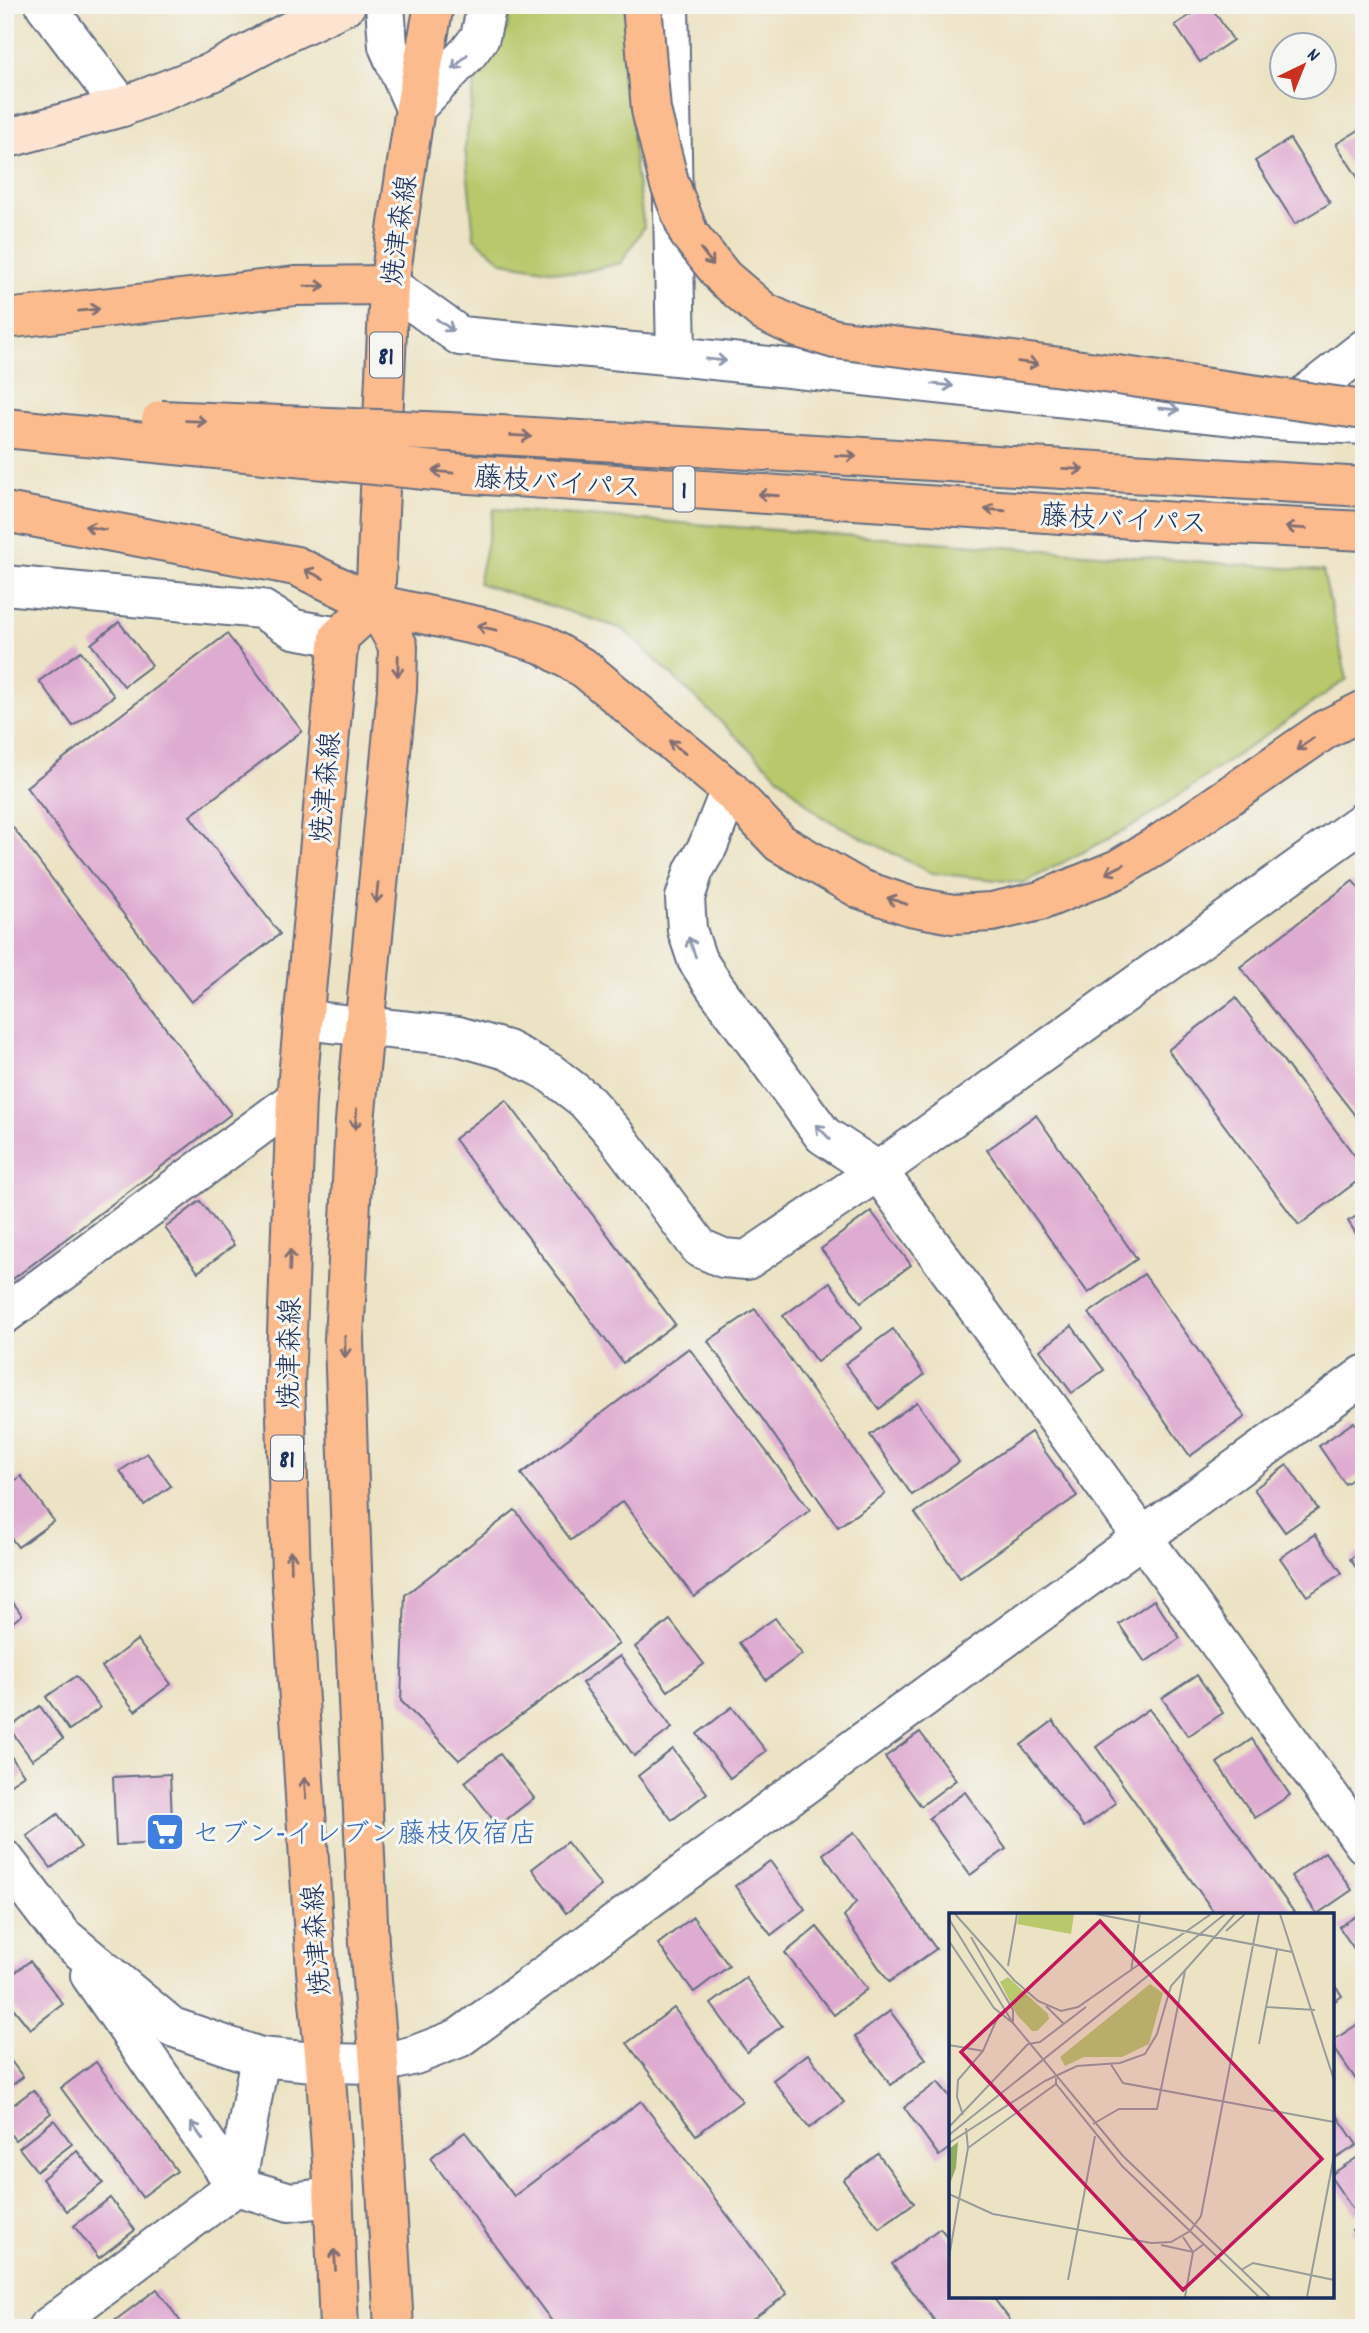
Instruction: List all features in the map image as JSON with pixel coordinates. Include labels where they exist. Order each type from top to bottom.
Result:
[{"type":"main road","points":[[415,108],[427,5]]},
{"type":"main road","points":[[415,108],[434,5]]},
{"type":"main road","points":[[642,5],[651,110],[669,182],[685,224],[724,278],[764,312],[798,328],[835,339],[1061,367],[1364,410]]},
{"type":"main road","name":"焼津森線","points":[[394,2328],[379,2064],[368,1930],[352,1583],[345,1340],[355,1121],[397,679],[398,646],[375,604],[389,285],[415,108]]},
{"type":"main road","points":[[13,318],[295,286],[389,285]]},
{"type":"main road","name":"藤枝バイパス","points":[[5,413],[449,432],[1364,487]]},
{"type":"main road","name":"藤枝バイパス","points":[[5,428],[469,474],[1177,522],[1364,531]]},
{"type":"main road","points":[[5,512],[296,566],[375,604],[492,629],[542,644],[586,669],[730,790],[780,843],[860,889],[910,906],[953,914],[992,912],[1040,901],[1118,869],[1161,843],[1326,729],[1364,710]]},
{"type":"main road","points":[[339,636],[375,604]]},
{"type":"main road","name":"焼津森線","points":[[339,636],[296,1099],[285,1386],[291,1573],[316,1971],[326,2063],[339,2328]]},
{"type":"street","points":[[45,5],[122,107]]},
{"type":"street","points":[[5,139],[122,107],[212,72],[346,5]]},
{"type":"street","points":[[385,5],[388,46],[415,108],[480,37],[487,5]]},
{"type":"street","points":[[669,5],[676,356]]},
{"type":"street","points":[[389,285],[460,336],[676,356],[1272,420],[1364,425]]},
{"type":"street","points":[[1272,420],[1364,349]]},
{"type":"street","points":[[5,585],[261,610],[294,629],[339,636]]},
{"type":"street","points":[[730,790],[708,846],[694,870],[685,898],[687,930],[697,960],[823,1135],[878,1171],[1364,1844]]},
{"type":"street","points":[[303,1020],[458,1037],[507,1050],[549,1072],[585,1100],[606,1124],[700,1248],[723,1258],[747,1260],[878,1171],[1364,821]]},
{"type":"street","points":[[5,1314],[296,1099]]},
{"type":"street","points":[[62,1936],[172,2027],[260,2057],[326,2063],[379,2064],[415,2055],[459,2038],[1364,1375]]},
{"type":"street","points":[[5,1860],[62,1936],[236,2186],[290,2202],[332,2197]]},
{"type":"street","points":[[47,2328],[236,2186],[260,2057]]},
{"type":"green space","points":[[511,5],[625,5],[635,167],[644,227],[621,263],[573,274],[503,262],[474,238],[465,148],[475,80],[507,29]]},
{"type":"green space","points":[[494,509],[1323,571],[1347,679],[1140,822],[1024,883],[931,873],[820,816],[623,629],[478,583]]},
{"type":"building","points":[[1210,5],[1233,40],[1200,62],[1175,25]]},
{"type":"building","points":[[1364,127],[1364,187],[1336,144]]},
{"type":"building","points":[[1290,139],[1330,203],[1295,224],[1255,161]]},
{"type":"building","points":[[119,622],[152,665],[124,686],[91,644]]},
{"type":"building","points":[[227,634],[302,731],[190,816],[280,934],[191,1002],[26,787]]},
{"type":"building","points":[[81,651],[114,696],[73,726],[39,681]]},
{"type":"building","points":[[5,817],[231,1114],[5,1285]]},
{"type":"building","points":[[1353,881],[1364,895],[1364,1127],[1240,967]]},
{"type":"building","points":[[1236,998],[1364,1168],[1364,1176],[1299,1225],[1168,1050]]},
{"type":"building","points":[[506,1100],[675,1324],[623,1363],[454,1139]]},
{"type":"building","points":[[1036,1115],[1137,1259],[1088,1293],[987,1150]]},
{"type":"building","points":[[200,1201],[234,1245],[198,1272],[165,1228]]},
{"type":"building","points":[[871,1211],[911,1265],[861,1302],[821,1249]]},
{"type":"building","points":[[1364,1212],[1364,1246],[1348,1221]]},
{"type":"building","points":[[1144,1274],[1245,1417],[1190,1456],[1089,1313]]},
{"type":"building","points":[[830,1282],[862,1328],[817,1362],[783,1316]]},
{"type":"building","points":[[755,1309],[885,1494],[838,1527],[708,1341]]},
{"type":"building","points":[[1072,1326],[1104,1370],[1072,1393],[1040,1350]]},
{"type":"building","points":[[893,1329],[924,1375],[879,1409],[845,1364]]},
{"type":"building","points":[[689,1348],[810,1510],[694,1597],[623,1501],[571,1540],[521,1474]]},
{"type":"building","points":[[917,1402],[959,1462],[912,1495],[870,1435]]},
{"type":"building","points":[[1354,1422],[1364,1437],[1364,1472],[1345,1484],[1319,1446]]},
{"type":"building","points":[[1031,1432],[1077,1496],[960,1578],[915,1513]]},
{"type":"building","points":[[147,1453],[171,1486],[144,1505],[120,1471]]},
{"type":"building","points":[[1287,1465],[1318,1509],[1285,1532],[1254,1489]]},
{"type":"building","points":[[21,1476],[54,1521],[18,1547],[5,1530],[5,1488]]},
{"type":"building","points":[[515,1510],[619,1644],[459,1760],[401,1701],[405,1595]]},
{"type":"building","points":[[1315,1534],[1342,1573],[1307,1596],[1280,1558]]},
{"type":"building","points":[[1364,1549],[1364,1579],[1350,1559]]},
{"type":"building","points":[[5,1591],[22,1615],[5,1628]]},
{"type":"building","points":[[1154,1600],[1180,1638],[1145,1662],[1119,1624]]},
{"type":"building","points":[[775,1618],[802,1654],[766,1680],[739,1643]]},
{"type":"building","points":[[670,1620],[704,1664],[668,1691],[635,1647]]},
{"type":"building","points":[[137,1640],[171,1684],[135,1711],[102,1667]]},
{"type":"building","points":[[620,1656],[672,1728],[634,1756],[582,1683]]},
{"type":"building","points":[[1197,1675],[1223,1713],[1188,1736],[1162,1698]]},
{"type":"building","points":[[76,1676],[100,1708],[69,1730],[46,1697]]},
{"type":"building","points":[[40,1706],[63,1739],[32,1760],[9,1728]]},
{"type":"building","points":[[732,1707],[766,1751],[730,1778],[697,1734]]},
{"type":"building","points":[[1149,1709],[1295,1913],[1215,1913],[1096,1747]]},
{"type":"building","points":[[1053,1721],[1116,1803],[1084,1827],[1021,1745]]},
{"type":"building","points":[[920,1732],[956,1780],[921,1806],[885,1757]]},
{"type":"building","points":[[1252,1739],[1290,1795],[1255,1818],[1217,1763]]},
{"type":"building","points":[[5,1748],[24,1775],[5,1788]]},
{"type":"building","points":[[673,1749],[707,1793],[672,1820],[638,1776]]},
{"type":"building","points":[[500,1754],[534,1798],[498,1826],[465,1782]]},
{"type":"building","points":[[170,1774],[173,1843],[116,1845],[113,1777]]},
{"type":"building","points":[[965,1792],[1006,1849],[970,1875],[929,1818]]},
{"type":"building","points":[[58,1814],[81,1847],[51,1868],[27,1836]]},
{"type":"building","points":[[854,1832],[936,1949],[889,1982],[844,1917],[856,1902],[823,1854]]},
{"type":"building","points":[[567,1842],[601,1886],[566,1913],[532,1869]]},
{"type":"building","points":[[1325,1852],[1352,1890],[1316,1913],[1291,1876]]},
{"type":"building","points":[[770,1861],[805,1909],[771,1935],[735,1886]]},
{"type":"building","points":[[1364,1911],[1364,1963],[1339,1927]]},
{"type":"building","points":[[693,1917],[729,1966],[694,1992],[658,1944]]},
{"type":"building","points":[[817,1927],[867,1989],[834,2015],[785,1953]]},
{"type":"building","points":[[30,1961],[63,2004],[30,2029],[5,1998],[5,1980]]},
{"type":"building","points":[[746,1978],[782,2026],[747,2052],[711,2004]]},
{"type":"building","points":[[1334,1983],[1342,1996],[1334,2002]]},
{"type":"building","points":[[674,2008],[742,2101],[696,2135],[627,2043]]},
{"type":"building","points":[[890,2011],[926,2059],[891,2085],[855,2037]]},
{"type":"building","points":[[1364,2020],[1364,2076],[1357,2081],[1334,2048],[1334,2040]]},
{"type":"building","points":[[5,2053],[23,2077],[5,2090]]},
{"type":"building","points":[[808,2054],[844,2102],[809,2128],[773,2080]]},
{"type":"building","points":[[96,2062],[177,2171],[142,2197],[61,2088]]},
{"type":"building","points":[[938,2082],[949,2096],[949,2148],[939,2156],[904,2107]]},
{"type":"building","points":[[33,2090],[51,2113],[15,2140],[5,2127],[5,2111]]},
{"type":"building","points":[[641,2101],[787,2294],[741,2328],[557,2328],[430,2158],[465,2132],[514,2196]]},
{"type":"building","points":[[1334,2111],[1357,2145],[1334,2160]]},
{"type":"building","points":[[54,2120],[72,2144],[37,2171],[19,2148]]},
{"type":"building","points":[[77,2151],[103,2183],[67,2211],[42,2179]]},
{"type":"building","points":[[1364,2153],[1364,2209],[1356,2214],[1334,2182],[1334,2173]]},
{"type":"building","points":[[878,2154],[914,2203],[879,2228],[843,2180]]},
{"type":"building","points":[[110,2198],[135,2230],[99,2258],[74,2226]]},
{"type":"building","points":[[1364,2222],[1364,2247],[1352,2230]]},
{"type":"building","points":[[940,2228],[949,2239],[949,2298],[994,2298],[1016,2328],[940,2328],[892,2264]]},
{"type":"building","points":[[157,2289],[185,2328],[105,2328]]},
{"type":"place","name":"セブン−イレブン藤枝仮宿店","points":[[165,1832]]}]
